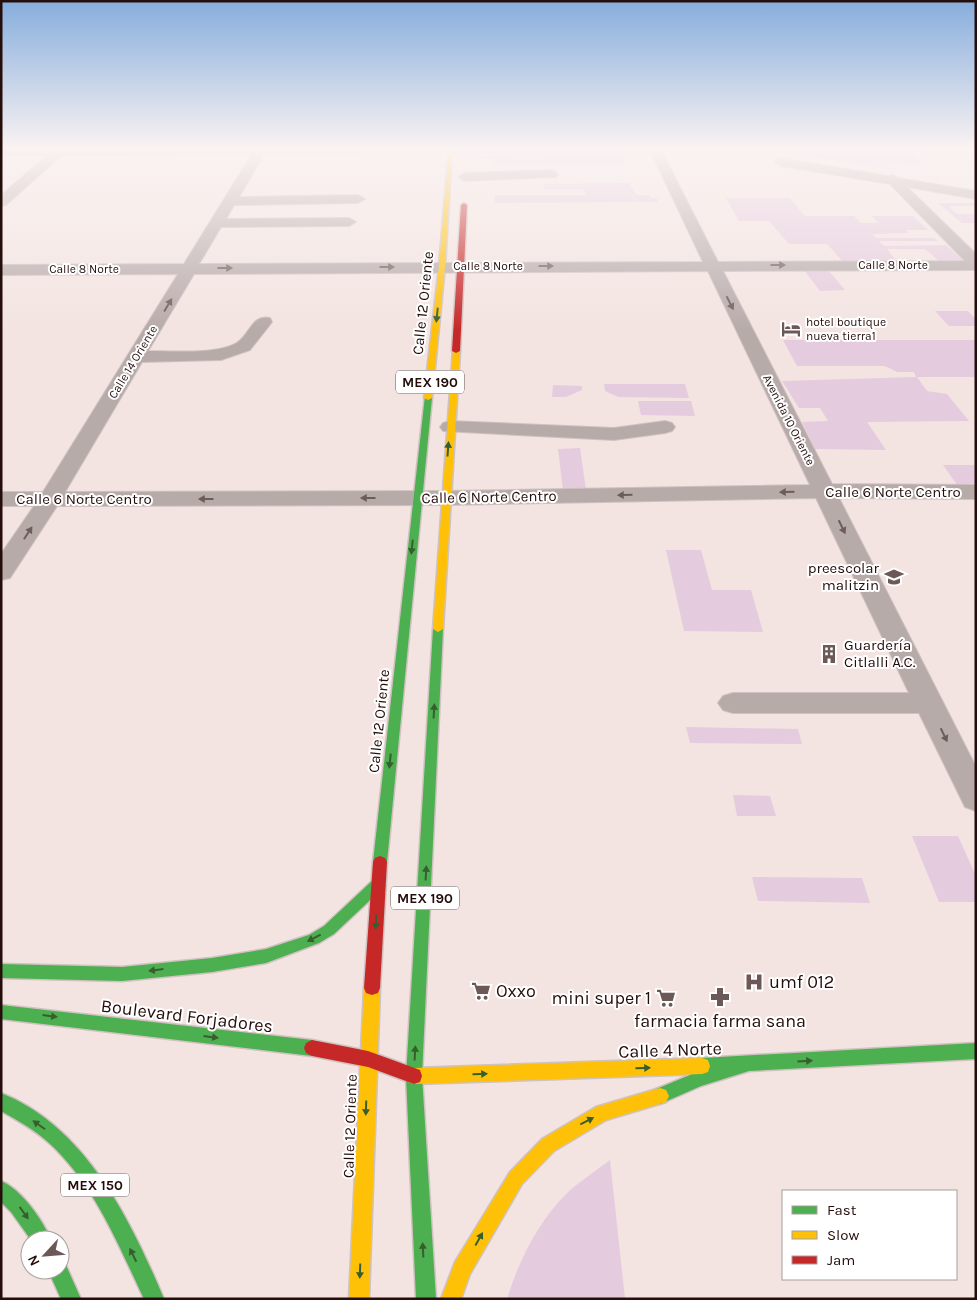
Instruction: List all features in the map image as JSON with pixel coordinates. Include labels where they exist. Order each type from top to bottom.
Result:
[{"type":"main road","name":"Calle 12 Oriente","points":[[360,1299],[368,1059],[378,884],[446,209]]},
{"type":"main road","name":"MEX 190","points":[[426,1299],[414,1076],[445,498],[462,266],[464,209]]},
{"type":"main road","points":[[1,971],[122,974],[212,965],[266,956],[298,946],[329,930],[378,884]]},
{"type":"main road","name":"Boulevard Forjadores","points":[[1,1012],[316,1049],[368,1059]]},
{"type":"main road","name":"Calle 4 Norte","points":[[368,1059],[414,1076],[745,1064],[976,1051]]},
{"type":"main road","points":[[451,1299],[462,1269],[516,1178],[548,1145],[602,1113],[655,1098],[698,1079],[745,1064]]},
{"type":"main road","name":"MEX 150","points":[[1,1101],[49,1132],[82,1166],[110,1208],[154,1299]]},
{"type":"main road","points":[[1,1190],[18,1205],[35,1230]]},
{"type":"main road","points":[[62,1280],[71,1299]]},
{"type":"street","name":"Calle 14 Oriente","points":[[1,574],[50,499],[225,209]]},
{"type":"street","name":"Avenida 10 Oriente","points":[[687,209],[711,265],[976,799]]},
{"type":"street","points":[[922,209],[976,264]]},
{"type":"street","points":[[217,223],[349,222]]},
{"type":"street","name":"Calle 8 Norte","points":[[1,270],[976,264]]},
{"type":"street","points":[[136,357],[215,356],[244,346],[264,322]]},
{"type":"street","points":[[450,427],[614,434],[665,427]]},
{"type":"street","name":"Calle 6 Norte Centro","points":[[1,499],[445,498],[824,492],[976,492]]},
{"type":"street","points":[[733,703],[928,703]]},
{"type":"shaded area","points":[[732,209],[799,209],[806,218],[806,216],[854,216],[861,223],[878,223],[872,216],[913,216],[928,230],[906,230],[909,233],[872,234],[876,238],[934,238],[938,241],[879,241],[884,246],[946,245],[965,262],[940,262],[925,249],[887,249],[897,262],[844,263],[827,244],[789,244],[769,221],[739,221]]},
{"type":"shaded area","points":[[945,209],[952,209],[957,214],[976,214],[976,223],[962,223]]},
{"type":"shaded area","points":[[804,270],[828,270],[845,290],[820,291]]},
{"type":"shaded area","points":[[935,311],[968,311],[976,319],[976,326],[949,326]]},
{"type":"shaded area","points":[[783,340],[976,340],[976,377],[917,377],[927,391],[947,394],[969,421],[867,422],[886,450],[815,449],[802,422],[828,421],[820,408],[799,408],[782,381],[916,377],[914,372],[897,372],[885,366],[797,366]]},
{"type":"shaded area","points":[[604,384],[685,384],[689,398],[618,397],[605,391]]},
{"type":"shaded area","points":[[553,385],[582,386],[582,390],[566,397],[552,397]]},
{"type":"shaded area","points":[[638,401],[691,401],[695,416],[641,415]]},
{"type":"shaded area","points":[[580,448],[586,490],[563,490],[558,449]]},
{"type":"shaded area","points":[[943,465],[976,465],[976,486],[958,486]]},
{"type":"shaded area","points":[[666,550],[701,550],[712,590],[751,590],[763,632],[684,631]]},
{"type":"shaded area","points":[[686,727],[798,729],[802,744],[690,743]]},
{"type":"shaded area","points":[[733,795],[770,796],[776,816],[737,816]]},
{"type":"shaded area","points":[[912,836],[958,836],[976,876],[976,902],[939,902]]},
{"type":"shaded area","points":[[752,877],[862,878],[870,903],[758,901]]},
{"type":"shaded area","points":[[610,1160],[625,1299],[507,1299],[517,1270],[538,1229],[547,1216],[567,1193]]},
{"type":"traffic: fast","points":[[380,862],[428,398]]},
{"type":"traffic: fast","points":[[426,1299],[414,1076],[438,629]]},
{"type":"traffic: fast","points":[[1,971],[122,974],[212,965],[266,956],[314,939],[329,930],[378,884]]},
{"type":"traffic: fast","points":[[1,1012],[312,1048]]},
{"type":"traffic: fast","points":[[702,1066],[976,1051]]},
{"type":"traffic: fast","points":[[660,1096],[699,1079],[745,1065]]},
{"type":"traffic: fast","points":[[1,1101],[42,1127],[72,1154],[100,1192],[112,1213],[154,1299]]},
{"type":"traffic: fast","points":[[1,1190],[18,1205],[35,1230]]},
{"type":"traffic: fast","points":[[62,1280],[71,1299]]},
{"type":"traffic: slow","points":[[428,398],[446,209]]},
{"type":"traffic: slow","points":[[438,629],[456,351]]},
{"type":"traffic: slow","points":[[359,1299],[372,988]]},
{"type":"traffic: slow","points":[[414,1076],[702,1066]]},
{"type":"traffic: slow","points":[[451,1299],[462,1269],[516,1178],[548,1145],[602,1113],[660,1096]]},
{"type":"traffic: jam","points":[[456,351],[464,209]]},
{"type":"traffic: jam","points":[[372,988],[380,862]]},
{"type":"traffic: jam","points":[[312,1048],[368,1059],[414,1076]]},
{"type":"place","name":"hotel boutique nueva tierra1","points":[[791,329]]},
{"type":"place","name":"preescolar malitzin","points":[[894,577]]},
{"type":"place","name":"Guardería Citlalli A.C.","points":[[829,654]]},
{"type":"place","name":"umf 012","points":[[754,982]]},
{"type":"place","name":"Oxxo","points":[[481,991]]},
{"type":"place","name":"farmacia farma sana","points":[[720,997]]},
{"type":"place","name":"mini super 1","points":[[666,998]]}]
